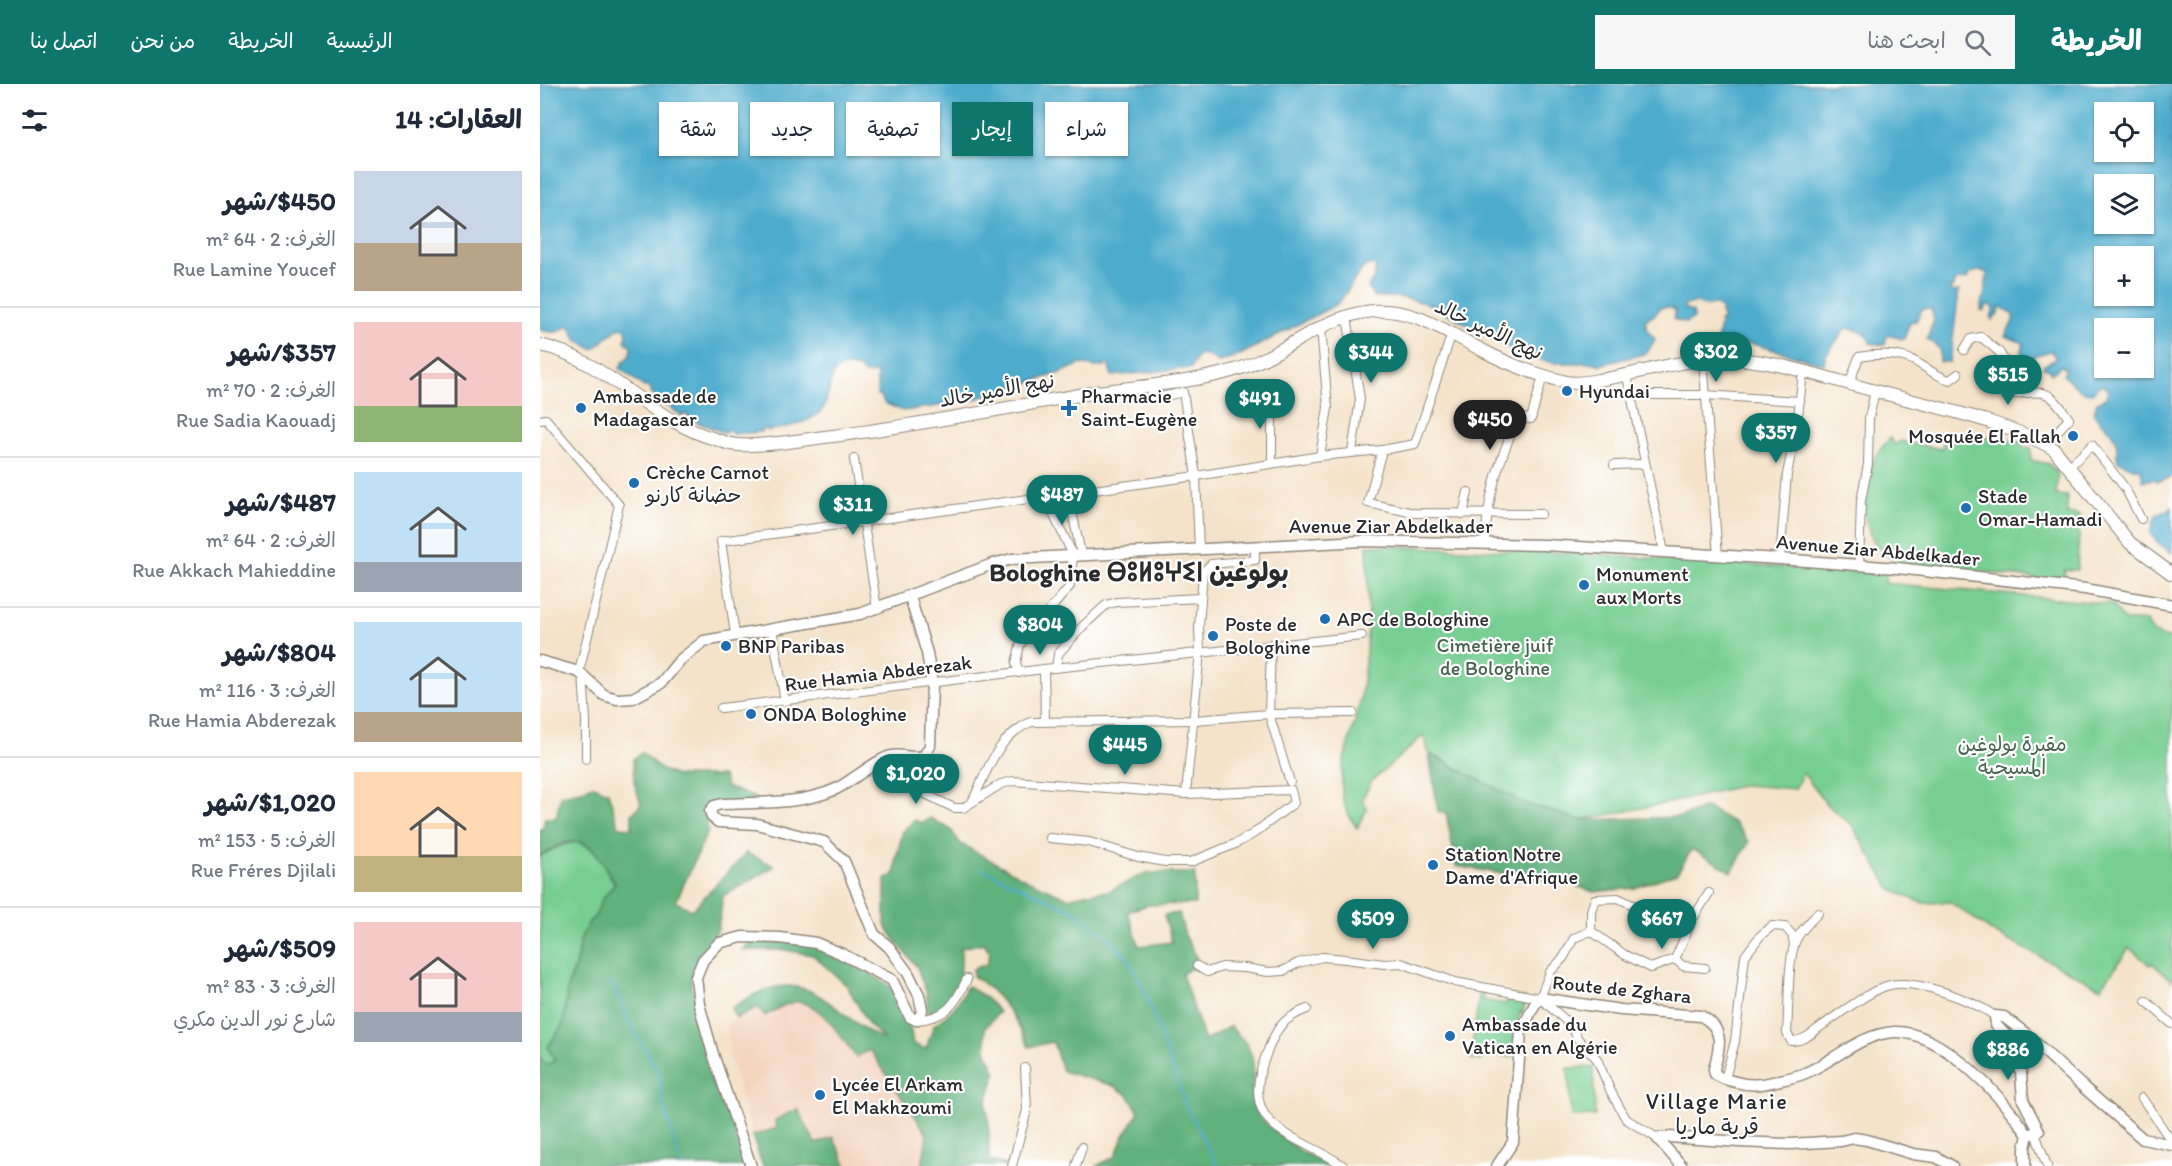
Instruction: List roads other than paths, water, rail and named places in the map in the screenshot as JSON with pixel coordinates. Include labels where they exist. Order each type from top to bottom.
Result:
[{"type":"main road","name":"نهج الأمير خالد","points":[[540,345],[575,358],[669,420],[699,435],[737,445],[850,434],[1210,376],[1238,370],[1321,328],[1347,317],[1367,312],[1392,311],[1434,323],[1526,371],[1573,384],[1628,376],[1703,359],[1757,360],[1987,422],[2045,444],[2054,449],[2130,543],[2172,574]]},
{"type":"street","points":[[1347,317],[1360,399],[1352,452]]},
{"type":"street","points":[[1320,456],[1328,408],[1321,328]]},
{"type":"street","points":[[735,634],[721,541],[1415,444],[1452,333]]},
{"type":"street","points":[[1964,350],[1971,339],[1981,337],[1999,352],[2006,363],[2015,364],[2010,393],[2038,392],[2051,395],[2058,402],[2069,419],[2045,444]]},
{"type":"street","points":[[1849,384],[1859,357],[1870,354],[1902,357],[1950,380],[1958,374]]},
{"type":"street","points":[[1703,359],[1704,395],[1719,556]]},
{"type":"street","points":[[1780,559],[1787,474],[1803,372]]},
{"type":"street","points":[[1485,544],[1486,512],[1497,467],[1517,418],[1531,419],[1543,376]]},
{"type":"street","points":[[1628,376],[1644,464],[1664,552]]},
{"type":"street","points":[[1144,386],[1162,397],[1183,392],[1196,476],[1199,549]]},
{"type":"street","points":[[1859,565],[1861,501],[1868,464],[1869,418],[1875,391]]},
{"type":"street","points":[[1631,395],[1704,395],[1800,401]]},
{"type":"street","points":[[1270,396],[1272,463]]},
{"type":"street","points":[[543,419],[619,505],[581,673],[586,720],[586,759]]},
{"type":"street","points":[[2069,467],[2092,445],[2125,488],[2141,519]]},
{"type":"street","points":[[1382,450],[1368,503],[1413,513],[1541,514]]},
{"type":"street","points":[[854,459],[877,609]]},
{"type":"street","points":[[1614,465],[1644,464]]},
{"type":"street","points":[[1019,673],[1016,663],[1020,645],[1070,586],[1077,554],[1068,492]]},
{"type":"street","points":[[1463,514],[1468,492]]},
{"type":"street","points":[[1045,497],[1077,554]]},
{"type":"street","name":"Avenue Ziar Abdelkader","points":[[581,673],[604,695],[625,699],[640,695],[660,683],[680,660],[704,641],[860,614],[990,565],[1012,559],[1363,541],[1664,552],[1859,565],[2085,589],[2172,605]]},
{"type":"street","points":[[1186,794],[1195,720],[1200,652],[1198,627],[1203,572],[1211,564],[1255,560],[1255,546]]},
{"type":"street","points":[[910,597],[927,653],[932,683],[930,746],[908,779],[910,788],[954,808],[963,808],[1001,784],[1013,781],[1186,794],[1290,786]]},
{"type":"street","points":[[1056,668],[1058,654],[1106,605],[1117,602],[1202,598]]},
{"type":"street","points":[[772,629],[785,701]]},
{"type":"street","name":"Rue Hamia Abderezak","points":[[721,708],[1044,669],[1362,636]]},
{"type":"street","points":[[1050,838],[1089,842],[1165,862],[1191,862],[1235,844],[1285,811],[1294,802],[1269,714],[1271,644]]},
{"type":"street","points":[[540,662],[581,673]]},
{"type":"street","points":[[1044,669],[1045,721]]},
{"type":"street","points":[[972,801],[995,754],[1006,739],[1017,728],[1031,722],[1195,720],[1269,714],[1353,713]]},
{"type":"street","points":[[916,1020],[921,1015],[922,1009],[919,995],[908,973],[889,946],[874,934],[844,861],[824,842],[757,824],[718,822],[712,817],[710,811],[714,806],[722,804],[770,803],[807,798],[836,789],[891,755],[916,758],[924,756]]},
{"type":"street","points":[[1591,931],[1625,955],[1651,968],[1675,959],[1692,920],[1709,893]]},
{"type":"street","points":[[1591,931],[1591,911],[1595,899],[1618,898],[1652,914]]},
{"type":"street","points":[[1818,913],[1797,937],[1794,944],[1787,1033],[1791,1041],[1806,1037],[1885,987],[1900,984],[1917,986],[1983,1007],[1995,1016],[2004,1017],[2144,1139],[2172,1144]]},
{"type":"street","points":[[1794,944],[1792,935],[1785,927],[1772,926],[1760,936],[1745,956],[1735,1041],[1725,1079],[1746,1086],[1767,1083],[1802,1074],[1882,1034],[1895,1032],[1914,1035],[1962,1061],[2032,1134],[2047,1166]]},
{"type":"street","points":[[1497,1166],[1513,1142],[1521,1031],[1550,972],[1564,957],[1574,938],[1591,931]]},
{"type":"street","points":[[752,1166],[713,1054],[699,1004],[696,976],[703,960],[719,943],[742,937],[780,938],[816,943],[892,980],[906,1013],[916,1020],[933,1019],[945,1012],[958,997],[967,979]]},
{"type":"street","points":[[1197,966],[1207,972],[1221,968],[1282,971],[1298,963],[1322,957],[1384,964],[1401,963],[1455,982],[1537,1001],[1571,1025],[1578,1040],[1597,1059],[1626,1119],[1657,1138],[1682,1166]]},
{"type":"street","points":[[1675,959],[1683,966],[1705,968]]},
{"type":"street","name":"Route de Zghara","points":[[1537,1001],[1701,1016],[1716,1028],[1719,1037],[1714,1074],[1725,1079]]},
{"type":"street","points":[[2146,1001],[2172,1024]]},
{"type":"street","points":[[1307,1009],[1289,1016],[1268,1048],[1261,1068],[1258,1088],[1259,1104],[1265,1117],[1275,1128],[1328,1155],[1344,1166]]},
{"type":"street","points":[[1995,1016],[1996,1025],[2014,1044],[2024,1100],[2039,1131],[2032,1134],[2024,1159],[2025,1166]]},
{"type":"street","points":[[1012,1166],[1027,1110],[1025,1068]]},
{"type":"street","points":[[2142,1098],[2172,1144]]},
{"type":"street","points":[[1657,1138],[1790,1144],[1854,1138],[1913,1154],[1936,1157],[1952,1166]]},
{"type":"street","points":[[1076,1166],[1082,1147]]},
{"type":"water","points":[[540,84],[2172,84],[2172,477],[2156,482],[2155,479],[2143,481],[2141,469],[2118,461],[2117,444],[2114,437],[2094,413],[2097,402],[2106,398],[2108,389],[2101,384],[2092,393],[2082,392],[2063,375],[2065,370],[2061,365],[2050,373],[2050,370],[2043,368],[2044,365],[2056,359],[2051,351],[2034,356],[2033,363],[2023,359],[2021,351],[2024,343],[2005,336],[2013,321],[2013,315],[2000,306],[1999,313],[1992,320],[1994,310],[1992,305],[1986,306],[1985,311],[1981,310],[1987,272],[1978,271],[1969,274],[1968,279],[1957,280],[1950,290],[1959,291],[1950,362],[1940,362],[1940,349],[1927,339],[1934,320],[1931,309],[1922,309],[1916,321],[1910,322],[1904,339],[1887,335],[1885,345],[1870,343],[1864,333],[1846,328],[1826,355],[1824,364],[1753,344],[1717,341],[1719,321],[1722,320],[1721,309],[1716,305],[1704,306],[1696,302],[1684,306],[1684,309],[1693,312],[1694,318],[1686,323],[1673,319],[1676,311],[1669,307],[1661,307],[1655,315],[1645,320],[1647,330],[1655,339],[1647,353],[1600,365],[1596,363],[1554,363],[1522,355],[1432,305],[1400,297],[1374,297],[1368,287],[1374,278],[1376,266],[1368,265],[1364,267],[1337,304],[1242,354],[1219,362],[1201,354],[1191,368],[1112,376],[1108,364],[1095,367],[1081,364],[1060,373],[975,399],[903,411],[884,403],[881,396],[877,395],[877,373],[864,374],[858,368],[848,366],[835,372],[823,408],[813,417],[801,423],[768,431],[768,429],[761,430],[761,432],[732,434],[732,432],[726,431],[725,433],[689,419],[690,417],[684,414],[682,416],[620,368],[630,356],[631,346],[625,341],[627,334],[625,328],[617,329],[593,349],[576,340],[569,327],[566,326],[554,332],[540,330]]},
{"type":"water","points":[[2172,506],[2172,553],[2160,545],[2150,533],[2156,515],[2170,510]]},
{"type":"waterway","points":[[982,869],[1078,913],[1107,936],[1127,957],[1143,986],[1187,1107],[1218,1166]]},
{"type":"waterway","points":[[612,983],[628,1019],[659,1073],[664,1108],[682,1166]]},
{"type":"place","name":"Hyundai","points":[[1567,391]]},
{"type":"place","name":"Ambassade de Madagascar","points":[[581,408]]},
{"type":"place","name":"Pharmacie Saint-Eugène","points":[[1069,408]]},
{"type":"place","name":"Mosquée El Fallah","points":[[2073,436]]},
{"type":"place","name":"Crèche Carnot حضانة كارنو","points":[[634,483]]},
{"type":"place","name":"Stade Omar-Hamadi","points":[[1966,508]]},
{"type":"place","name":"Monument aux Morts","points":[[1584,585]]},
{"type":"place","name":"APC de Bologhine","points":[[1325,619]]},
{"type":"place","name":"Poste de Bologhine","points":[[1213,636]]},
{"type":"place","name":"BNP Paribas","points":[[726,646]]},
{"type":"place","name":"ONDA Bologhine","points":[[751,714]]},
{"type":"place","name":"Station Notre Dame d'Afrique","points":[[1433,865]]},
{"type":"place","name":"Ambassade du Vatican en Algérie","points":[[1450,1036]]},
{"type":"place","name":"Lycée El Arkam El Makhzoumi","points":[[820,1095]]},
{"type":"district","name":"Bologhine ⴱⵓⵍⵓⵖⵉⵏ بولوغين","points":[[1139,572]]},
{"type":"district","name":"Village Marie قرية ماريا","points":[[1717,1114]]},
{"type":"park label","name":"Cimetière juif de Bologhine","points":[[1495,656]]},
{"type":"park label","name":"مقبرة بولوغين المسيحية","points":[[2012,756]]}]
